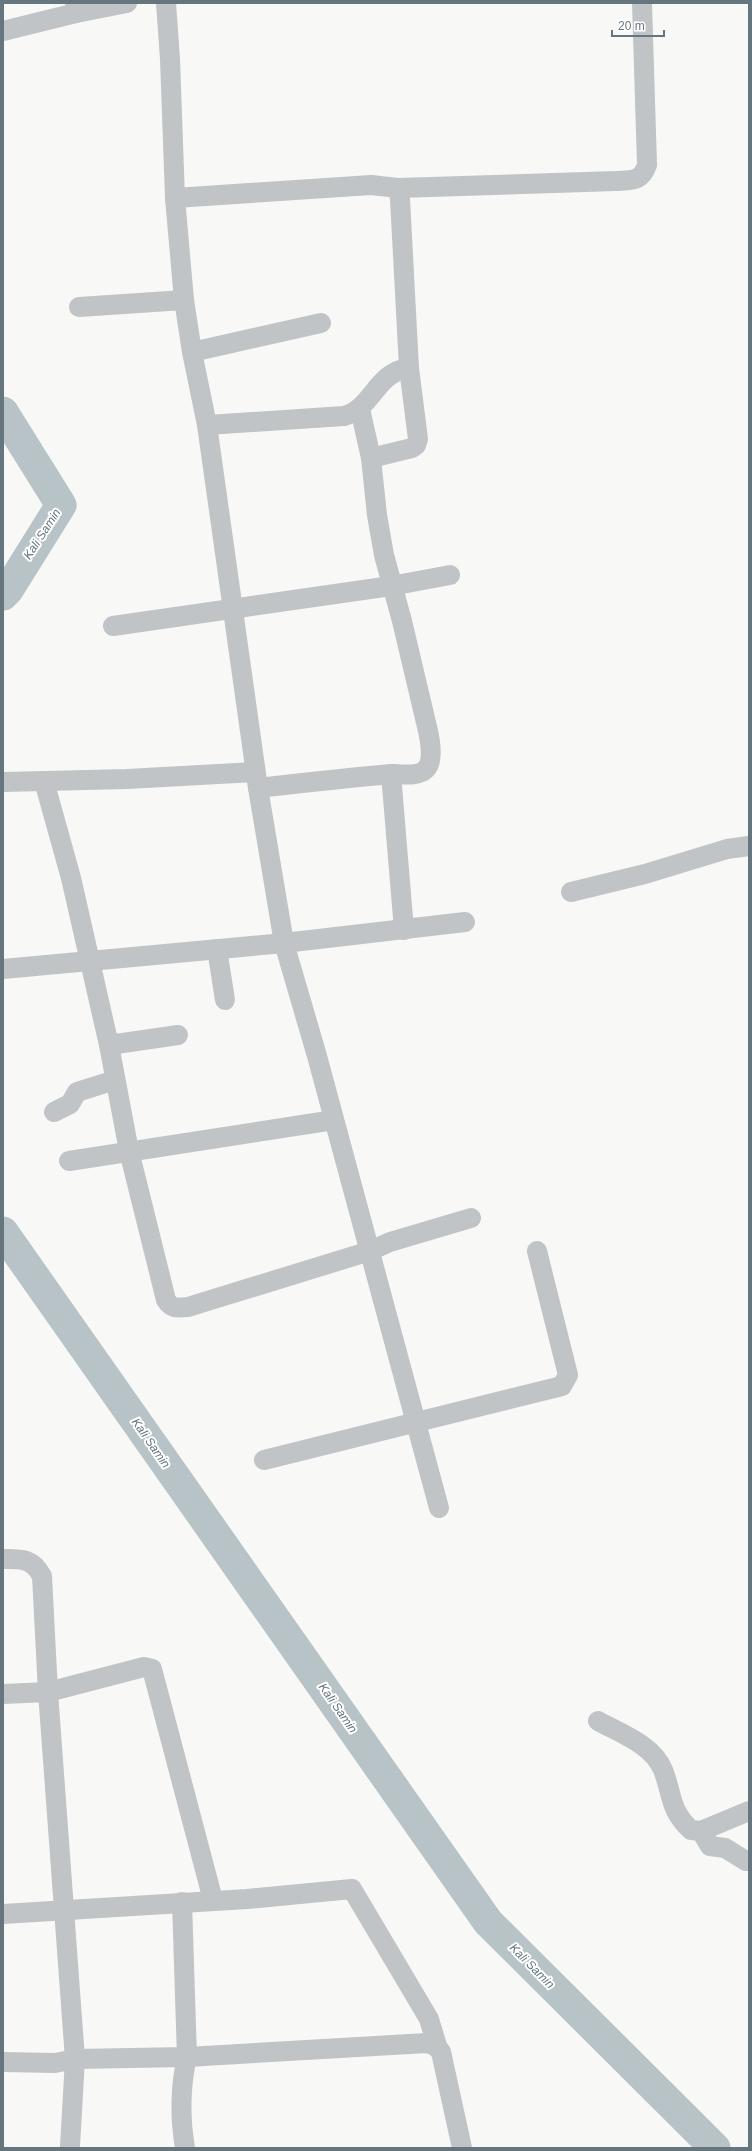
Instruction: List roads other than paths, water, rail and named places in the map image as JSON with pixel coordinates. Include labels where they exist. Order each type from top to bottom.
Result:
[{"type":"street","points":[[3,31],[76,8],[127,3]]},
{"type":"street","points":[[166,3],[170,59],[175,198],[184,300],[192,352],[207,425],[257,780],[284,943],[317,1056],[439,1508]]},
{"type":"street","points":[[175,198],[371,185],[398,188],[616,181],[640,178],[644,174],[647,165],[642,3]]},
{"type":"street","points":[[371,458],[412,448],[416,445],[418,439],[409,368],[398,188]]},
{"type":"street","points":[[79,307],[184,300]]},
{"type":"street","points":[[192,352],[321,323]]},
{"type":"street","points":[[207,425],[344,416],[360,409],[391,373],[409,368]]},
{"type":"street","points":[[3,782],[127,779],[257,780],[419,773],[426,770],[429,764],[430,743],[402,621],[391,586],[377,515],[371,458],[360,409]]},
{"type":"street","points":[[113,626],[391,586],[450,575]]},
{"type":"street","points":[[392,774],[404,930]]},
{"type":"street","points":[[44,781],[71,878],[91,962],[130,1151],[166,1300],[175,1308],[188,1307],[370,1251],[390,1242],[471,1218]]},
{"type":"street","points":[[571,892],[652,872],[727,849],[749,846]]},
{"type":"street","points":[[3,969],[284,943],[465,922]]},
{"type":"street","points":[[217,949],[225,1000]]},
{"type":"street","points":[[109,1045],[178,1034]]},
{"type":"street","points":[[54,1112],[70,1104],[77,1092],[116,1080]]},
{"type":"street","points":[[69,1161],[334,1120]]},
{"type":"street","points":[[264,1460],[562,1386],[568,1375],[537,1251]]},
{"type":"street","points":[[3,1559],[28,1560],[36,1566],[42,1576],[48,1692],[75,2059],[70,2146]]},
{"type":"street","points":[[3,1694],[48,1692],[144,1666],[152,1669],[213,1900]]},
{"type":"street","points":[[598,1721],[640,1743],[650,1753],[662,1768],[676,1814],[691,1830],[701,1831],[749,1811]]},
{"type":"street","points":[[701,1831],[710,1846],[725,1848],[746,1861]]},
{"type":"street","points":[[3,1914],[247,1899],[352,1889],[429,2019],[438,2049],[441,2052],[462,2148]]},
{"type":"street","points":[[182,1902],[187,2057],[182,2076],[181,2110],[185,2148]]},
{"type":"street","points":[[3,2062],[34,2064],[55,2063],[75,2059],[187,2057],[419,2043],[432,2045],[438,2049]]},
{"type":"waterway","name":"Kali Samin","points":[[3,412],[61,505],[8,590],[3,595]]},
{"type":"waterway","name":"Kali Samin","points":[[3,1232],[488,1922],[715,2148]]}]
